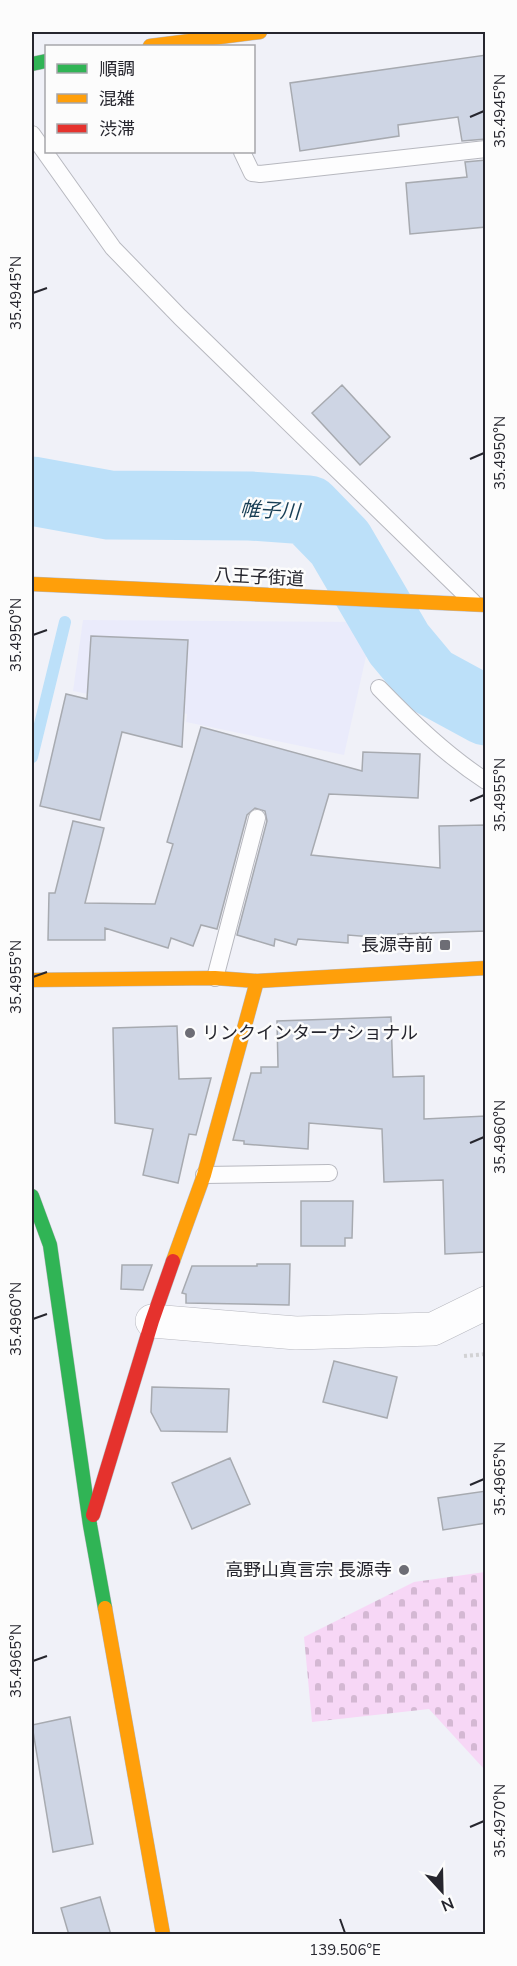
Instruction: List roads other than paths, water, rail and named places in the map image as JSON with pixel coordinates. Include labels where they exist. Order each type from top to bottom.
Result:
[{"type":"main road","points":[[156,45],[260,32]]},
{"type":"main road","name":"八王子街道","points":[[32,584],[481,605]]},
{"type":"main road","points":[[32,980],[215,978],[257,981],[486,968]]},
{"type":"main road","points":[[90,1525],[152,1321],[204,1175],[257,981]]},
{"type":"main road","points":[[32,1196],[50,1245],[90,1525],[163,1935]]},
{"type":"street","points":[[152,1321],[296,1333],[433,1329],[486,1304]]},
{"type":"lane","points":[[32,134],[45,152]]},
{"type":"lane","points":[[242,153],[252,172],[260,174],[486,149]]},
{"type":"lane","points":[[46,153],[113,248],[180,317],[481,605]]},
{"type":"lane","points":[[379,688],[408,718],[463,766],[486,781]]},
{"type":"lane","points":[[215,978],[257,818]]},
{"type":"lane","points":[[204,1175],[329,1173]]},
{"type":"waterway","name":"帷子川","points":[[32,491],[109,505],[250,506],[308,510],[340,543],[399,644],[429,680],[486,711]]},
{"type":"waterway","points":[[32,757],[65,622]]},
{"type":"place","name":"長源寺前","points":[[445,945]]},
{"type":"place","name":"リンクインターナショナル","points":[[190,1033]]},
{"type":"place","name":"高野山真言宗 長源寺","points":[[404,1570]]}]
